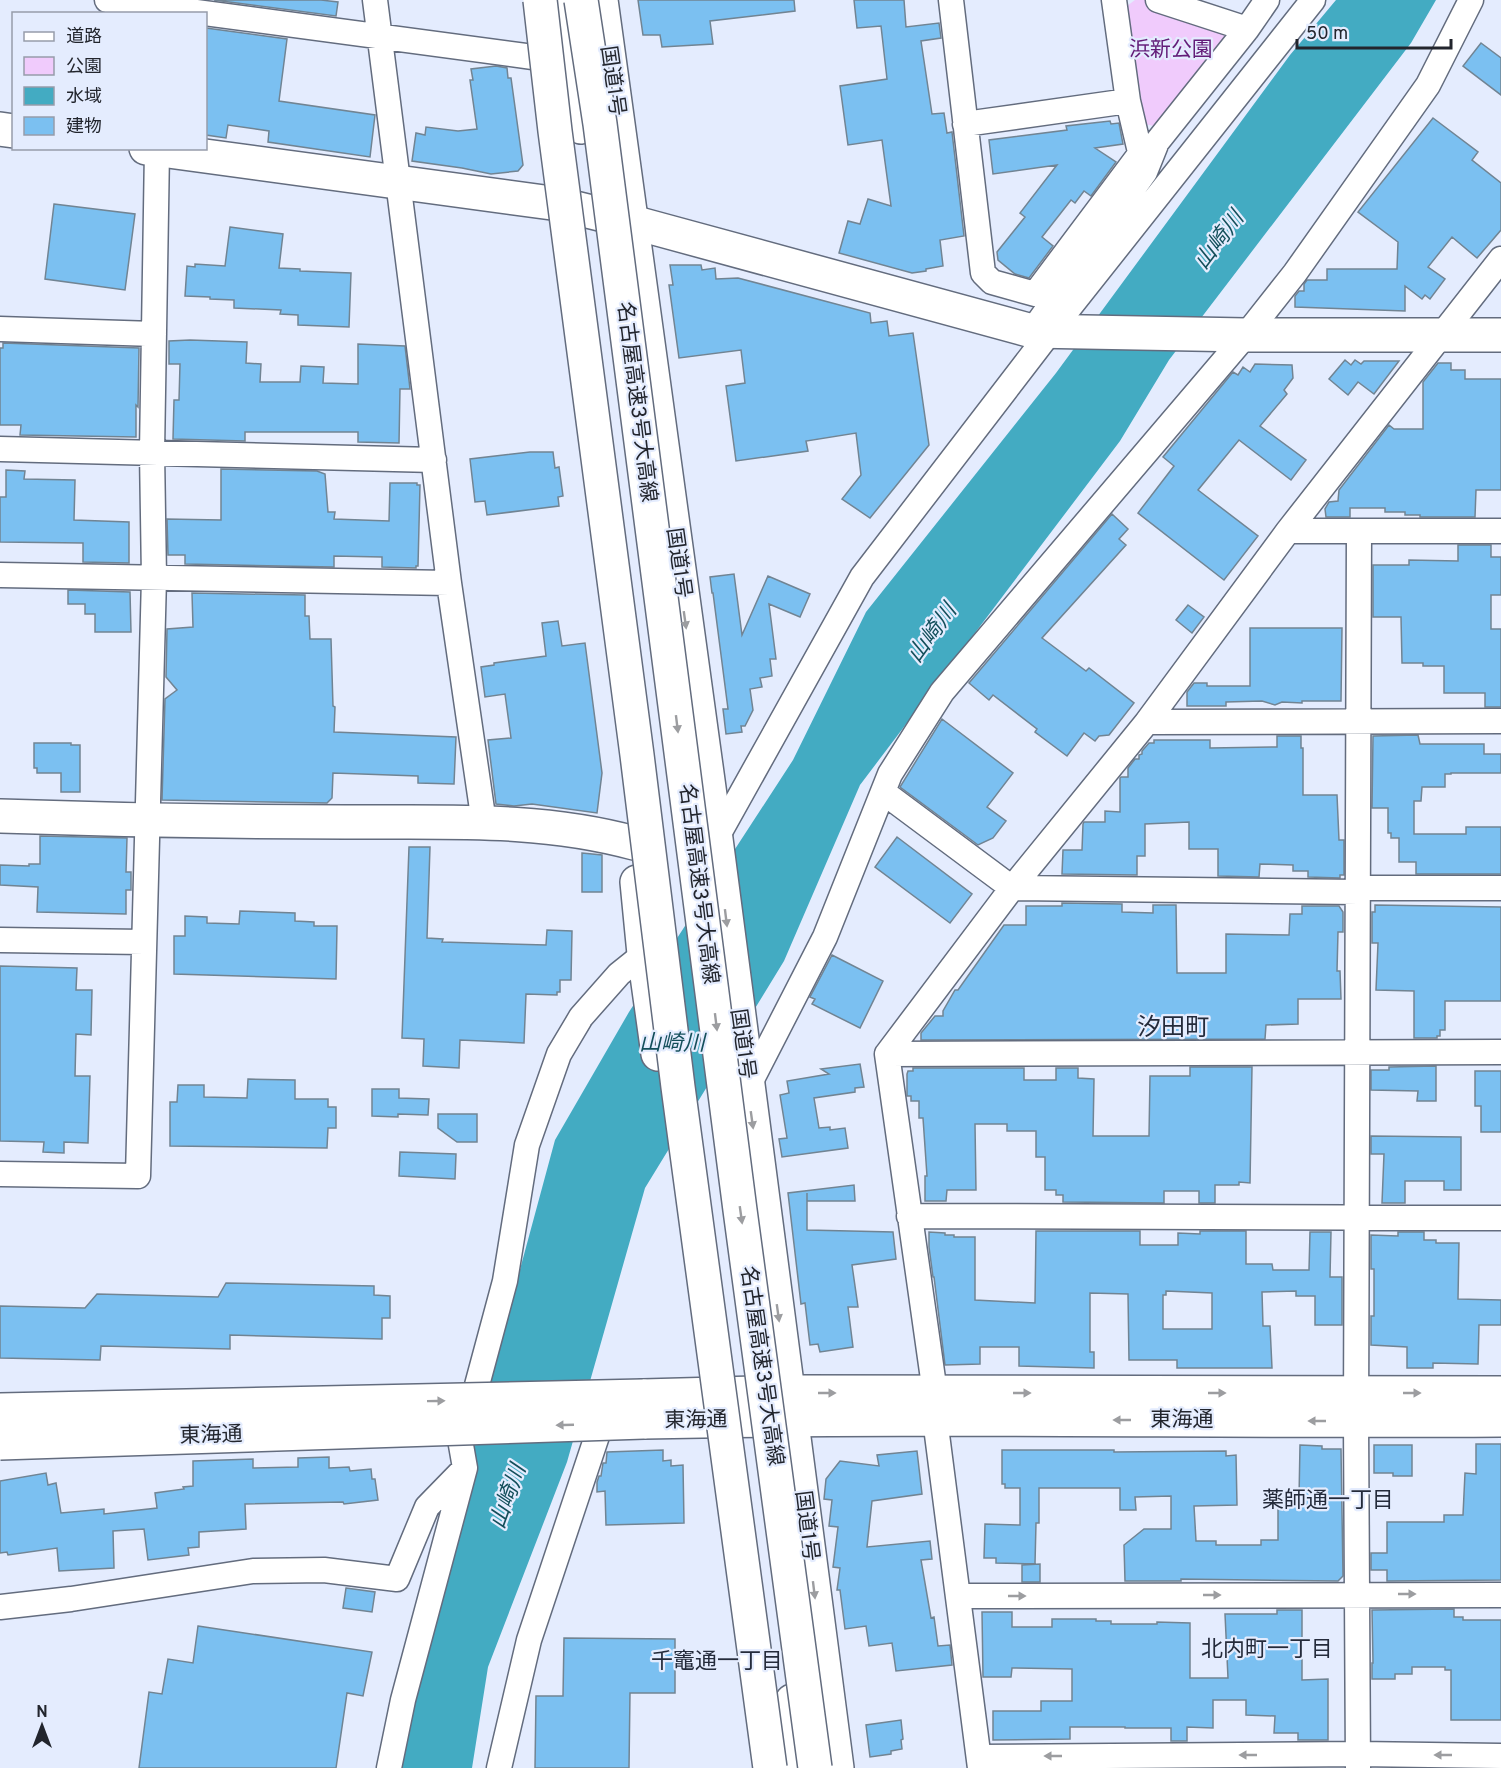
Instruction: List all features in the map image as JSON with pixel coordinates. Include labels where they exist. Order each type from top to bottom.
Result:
[{"type":"main road","points":[[524,0],[559,204],[634,843],[645,964],[707,1407],[754,1768]]},
{"type":"main road","name":"名古屋高速3号大高線","points":[[540,0],[678,1087],[770,1768]]},
{"type":"main road","points":[[562,0],[620,425],[685,980],[678,1087]]},
{"type":"main road","name":"名古屋高速3号大高線","points":[[581,0],[600,124],[740,1210],[815,1768]]},
{"type":"main road","name":"国道1号","points":[[601,0],[717,850],[837,1768]]},
{"type":"main road","points":[[158,150],[559,204],[1048,332],[1501,335]]},
{"type":"main road","points":[[0,816],[147,821],[541,825],[634,843]]},
{"type":"main road","name":"東海通","points":[[1356,1407],[1501,1393]]},
{"type":"main road","name":"東海通","points":[[0,1410],[473,1400],[644,1409],[707,1407],[792,1416],[935,1406],[1356,1407],[1501,1420]]},
{"type":"main road","name":"東海通","points":[[0,1443],[601,1424],[644,1409]]},
{"type":"main road","points":[[792,1416],[776,1505],[798,1768]]},
{"type":"street","points":[[107,0],[196,12]]},
{"type":"street","points":[[375,0],[449,583],[484,823]]},
{"type":"street","points":[[951,0],[983,273],[992,282],[1035,294],[1142,163],[1267,0]]},
{"type":"street","points":[[1048,332],[1142,163],[1128,101],[1114,0]]},
{"type":"street","points":[[1158,0],[1247,29]]},
{"type":"street","points":[[717,850],[862,577],[1048,332],[1313,0]]},
{"type":"street","points":[[748,1088],[825,937],[890,774],[942,692],[1240,335],[1295,273],[1428,85],[1471,0]]},
{"type":"street","points":[[207,14],[533,57]]},
{"type":"street","points":[[965,124],[1128,101]]},
{"type":"street","points":[[0,1173],[138,1176],[154,578],[151,150]]},
{"type":"street","points":[[1501,259],[1288,531],[1147,722],[1012,888],[887,1054],[935,1406],[979,1762],[1358,1761],[1501,1756]]},
{"type":"street","points":[[0,329],[154,334]]},
{"type":"street","points":[[0,449],[434,460]]},
{"type":"street","points":[[1288,531],[1501,531]]},
{"type":"street","points":[[1358,1761],[1356,1407],[1359,531]]},
{"type":"street","points":[[0,575],[449,583]]},
{"type":"street","points":[[1147,722],[1501,721]]},
{"type":"street","points":[[883,792],[1012,888],[1358,890],[1501,888]]},
{"type":"street","points":[[0,940],[144,942]]},
{"type":"street","points":[[473,1400],[505,1281],[527,1145],[559,1054],[580,1017],[619,974],[645,964]]},
{"type":"street","points":[[887,1054],[1501,1052]]},
{"type":"street","points":[[909,1216],[1501,1218]]},
{"type":"street","points":[[0,1410],[63,1393],[396,1387],[396,1446],[93,1454],[0,1443]]},
{"type":"street","points":[[499,1768],[529,1640],[601,1424]]},
{"type":"street","points":[[389,1768],[403,1700],[465,1468],[458,1428]]},
{"type":"street","points":[[0,1607],[71,1599],[253,1572],[324,1570],[397,1579],[427,1507],[465,1468]]},
{"type":"street","points":[[959,1596],[1501,1595]]},
{"type":"green space","name":"浜新公園","points":[[1135,0],[1146,0],[1223,27],[1228,38],[1158,127],[1145,124],[1127,6]]},
{"type":"water","name":"山崎川","points":[[1336,0],[1436,0],[1411,43],[1169,360],[1120,441],[860,785],[784,961],[645,1188],[567,1462],[488,1667],[472,1768],[399,1768],[416,1654],[555,1140],[629,1012],[793,760],[866,612],[1056,373],[1290,55]]},
{"type":"building","points":[[214,0],[321,0],[338,2],[336,16]]},
{"type":"building","points":[[638,0],[794,0],[795,11],[710,21],[713,44],[662,47],[660,35],[643,35]]},
{"type":"building","points":[[854,0],[904,0],[906,27],[939,23],[941,38],[921,41],[932,114],[944,113],[947,133],[952,132],[964,236],[940,240],[943,266],[912,273],[839,253],[848,221],[860,224],[868,199],[891,206],[882,140],[848,145],[840,86],[887,79],[881,26],[857,28]]},
{"type":"building","points":[[207,28],[287,39],[279,101],[375,115],[370,157],[268,142],[269,131],[228,125],[226,138],[207,135]]},
{"type":"building","points":[[1481,43],[1501,58],[1501,95],[1463,66]]},
{"type":"building","points":[[496,66],[507,68],[508,78],[511,78],[523,165],[518,171],[491,174],[412,161],[416,133],[425,135],[426,127],[458,131],[477,129],[470,80],[473,80],[471,69]]},
{"type":"building","points":[[1433,118],[1478,152],[1472,160],[1501,183],[1501,230],[1477,258],[1452,237],[1428,267],[1445,279],[1430,299],[1425,295],[1422,299],[1405,286],[1405,311],[1295,307],[1295,296],[1299,291],[1304,291],[1304,284],[1307,280],[1327,280],[1327,269],[1397,269],[1398,242],[1358,212]]},
{"type":"building","points":[[1110,121],[1111,124],[1119,123],[1123,144],[1095,148],[1116,162],[1091,196],[1084,191],[1075,203],[1071,200],[1042,237],[1053,246],[1029,278],[1015,274],[998,260],[997,252],[1025,217],[1020,213],[1057,165],[993,174],[989,140],[1067,130],[1066,126]]},
{"type":"building","points":[[54,204],[135,214],[125,290],[45,279]]},
{"type":"building","points":[[230,227],[283,234],[279,268],[351,273],[349,327],[298,325],[298,315],[280,314],[281,310],[234,308],[234,300],[185,296],[187,266],[195,267],[195,264],[225,266]]},
{"type":"building","points":[[670,265],[701,265],[702,270],[715,268],[716,279],[738,278],[870,313],[871,323],[887,321],[889,336],[913,333],[929,445],[870,518],[842,499],[861,475],[856,433],[806,441],[808,451],[736,461],[726,386],[745,383],[741,350],[679,358],[669,285],[673,285]]},
{"type":"building","points":[[169,341],[247,342],[246,363],[261,364],[260,382],[300,382],[301,366],[324,367],[323,383],[358,384],[358,344],[405,346],[410,389],[400,389],[399,443],[358,442],[358,432],[245,432],[245,441],[173,439],[174,400],[179,400],[180,364],[169,364]]},
{"type":"building","points":[[3,343],[139,348],[136,437],[20,435],[21,425],[0,425],[0,348],[3,348]]},
{"type":"building","points":[[1345,360],[1351,365],[1355,360],[1361,364],[1364,361],[1399,361],[1374,394],[1358,382],[1348,395],[1329,379]]},
{"type":"building","points":[[1438,363],[1451,363],[1451,370],[1465,370],[1465,379],[1501,379],[1501,490],[1476,490],[1475,517],[1420,517],[1420,515],[1405,515],[1405,512],[1385,512],[1385,508],[1350,508],[1350,517],[1326,517],[1325,509],[1329,502],[1338,501],[1339,490],[1389,425],[1394,429],[1423,429],[1423,382]]},
{"type":"building","points":[[1255,364],[1292,365],[1293,378],[1284,390],[1287,394],[1260,426],[1306,460],[1291,480],[1239,440],[1198,490],[1258,536],[1224,580],[1138,513],[1174,466],[1163,457],[1233,372],[1238,375],[1243,367],[1250,372]]},
{"type":"building","points":[[530,452],[553,452],[555,468],[559,467],[563,496],[558,497],[559,506],[487,515],[485,501],[475,502],[470,459]]},
{"type":"building","points":[[221,469],[317,471],[325,474],[328,512],[335,512],[334,519],[389,521],[390,483],[417,483],[420,485],[418,566],[416,568],[382,567],[382,557],[334,556],[334,567],[185,564],[185,555],[168,555],[167,519],[221,520]]},
{"type":"building","points":[[6,470],[25,471],[24,479],[75,480],[74,520],[129,522],[129,563],[83,562],[83,543],[0,542],[0,497],[6,497]]},
{"type":"building","points":[[1112,514],[1128,529],[1119,539],[1126,545],[1042,638],[1086,671],[1089,668],[1134,703],[1109,735],[1099,736],[1095,741],[1084,733],[1067,756],[1035,732],[1037,729],[993,695],[989,700],[969,683]]},
{"type":"building","points":[[1458,545],[1491,545],[1491,557],[1501,557],[1501,595],[1491,595],[1491,629],[1501,629],[1501,707],[1485,707],[1485,693],[1444,693],[1444,666],[1402,663],[1401,617],[1373,617],[1373,565],[1409,565],[1409,560],[1458,561]]},
{"type":"building","points":[[734,574],[742,635],[768,576],[810,594],[800,617],[769,604],[776,659],[770,659],[772,676],[760,678],[762,687],[750,689],[753,710],[745,726],[741,726],[742,732],[726,734],[723,709],[728,709],[710,577]]},
{"type":"building","points":[[68,590],[130,592],[131,632],[95,632],[95,614],[85,614],[85,604],[68,604]]},
{"type":"building","points":[[192,593],[305,595],[305,616],[309,616],[310,639],[331,639],[333,706],[335,707],[334,732],[456,737],[454,784],[418,783],[418,776],[333,773],[332,798],[327,803],[162,800],[165,699],[177,690],[166,677],[167,629],[193,627]]},
{"type":"building","points":[[1188,605],[1204,617],[1192,633],[1176,620]]},
{"type":"building","points":[[558,621],[562,646],[585,643],[602,773],[597,813],[532,804],[514,806],[496,804],[488,740],[511,738],[505,694],[485,697],[481,667],[546,656],[542,623]]},
{"type":"building","points":[[1250,628],[1342,628],[1341,701],[1282,702],[1275,705],[1262,701],[1226,702],[1226,706],[1187,706],[1187,692],[1194,683],[1207,683],[1207,686],[1250,686]]},
{"type":"building","points":[[942,719],[1013,773],[987,807],[1006,821],[993,838],[978,845],[900,787]]},
{"type":"building","points":[[1418,735],[1420,744],[1484,744],[1484,754],[1501,754],[1501,773],[1445,774],[1445,787],[1422,787],[1421,801],[1414,801],[1414,834],[1466,834],[1466,827],[1501,827],[1501,874],[1416,874],[1416,862],[1399,862],[1399,838],[1391,838],[1391,833],[1388,833],[1388,808],[1372,808],[1373,736]]},
{"type":"building","points":[[1277,736],[1301,736],[1303,795],[1337,795],[1339,840],[1344,840],[1344,875],[1340,875],[1340,878],[1308,877],[1308,871],[1293,871],[1293,865],[1260,864],[1259,877],[1218,876],[1218,849],[1189,849],[1189,822],[1145,824],[1145,856],[1137,856],[1137,875],[1062,874],[1063,850],[1082,850],[1084,822],[1105,822],[1105,811],[1120,812],[1120,778],[1128,777],[1128,768],[1135,759],[1139,759],[1139,755],[1149,743],[1154,743],[1154,740],[1210,740],[1210,748],[1277,747]]},
{"type":"building","points":[[34,743],[80,745],[80,792],[61,792],[61,773],[37,773],[37,768],[34,768]]},
{"type":"building","points":[[40,836],[127,838],[126,872],[131,872],[131,890],[126,890],[126,914],[37,912],[38,887],[0,885],[0,865],[40,864]]},
{"type":"building","points":[[897,837],[972,894],[950,923],[875,867]]},
{"type":"building","points":[[409,847],[430,847],[427,938],[443,939],[442,942],[546,945],[547,930],[572,931],[571,980],[560,980],[560,992],[557,992],[557,995],[526,994],[524,1043],[460,1040],[459,1068],[423,1066],[424,1039],[402,1038]]},
{"type":"building","points":[[582,853],[602,855],[602,892],[582,892]]},
{"type":"building","points":[[1062,903],[1122,904],[1122,912],[1153,913],[1153,905],[1176,905],[1177,973],[1226,973],[1226,934],[1289,935],[1290,914],[1302,914],[1302,906],[1339,906],[1343,912],[1343,932],[1338,932],[1337,971],[1340,971],[1341,999],[1298,999],[1298,1024],[1266,1025],[1265,1039],[921,1040],[921,1033],[935,1016],[943,1016],[943,1011],[955,990],[958,990],[1004,925],[1026,925],[1026,906],[1062,906]]},
{"type":"building","points":[[1375,905],[1501,907],[1501,1001],[1445,1001],[1445,1030],[1440,1030],[1440,1036],[1414,1038],[1414,991],[1376,990],[1378,943],[1372,943],[1372,912],[1375,912]]},
{"type":"building","points":[[240,911],[295,913],[295,921],[314,922],[314,926],[337,926],[336,979],[174,974],[174,936],[185,936],[185,916],[207,917],[207,923],[239,924]]},
{"type":"building","points":[[832,955],[883,981],[860,1028],[812,1004],[815,999],[810,997]]},
{"type":"building","points":[[0,966],[77,968],[76,990],[92,990],[91,1035],[76,1034],[75,1076],[90,1076],[88,1143],[64,1142],[64,1153],[43,1152],[44,1142],[0,1141]]},
{"type":"building","points":[[860,1064],[864,1087],[855,1088],[855,1092],[814,1098],[819,1128],[830,1127],[830,1130],[845,1128],[848,1148],[782,1157],[779,1139],[787,1138],[780,1095],[789,1093],[787,1081],[829,1074],[821,1069]]},
{"type":"building","points":[[1436,1066],[1436,1101],[1417,1101],[1418,1091],[1371,1090],[1371,1070],[1389,1070],[1389,1067]]},
{"type":"building","points":[[1190,1067],[1252,1067],[1250,1183],[1215,1185],[1215,1203],[1199,1203],[1199,1191],[1164,1191],[1164,1203],[1063,1202],[1063,1195],[1056,1195],[1056,1190],[1045,1190],[1045,1157],[1036,1157],[1036,1131],[1007,1131],[1007,1124],[975,1124],[976,1190],[947,1190],[946,1201],[925,1201],[925,1176],[927,1176],[923,1118],[919,1118],[919,1101],[911,1101],[911,1096],[907,1096],[907,1074],[908,1071],[913,1071],[913,1068],[1024,1068],[1024,1080],[1056,1080],[1056,1068],[1078,1068],[1078,1078],[1094,1079],[1093,1136],[1149,1136],[1150,1076],[1190,1076]]},
{"type":"building","points":[[1475,1071],[1501,1071],[1501,1132],[1481,1132],[1481,1106],[1475,1106]]},
{"type":"building","points":[[248,1079],[295,1080],[295,1099],[328,1099],[328,1107],[336,1107],[336,1128],[328,1128],[327,1148],[170,1146],[170,1102],[177,1102],[178,1085],[204,1085],[204,1097],[247,1098]]},
{"type":"building","points":[[372,1089],[399,1089],[399,1098],[429,1099],[428,1115],[372,1116]]},
{"type":"building","points":[[438,1114],[477,1114],[477,1142],[457,1142],[438,1128]]},
{"type":"building","points":[[1371,1136],[1461,1137],[1461,1190],[1444,1190],[1444,1181],[1405,1181],[1405,1203],[1382,1203],[1384,1154],[1371,1154]]},
{"type":"building","points":[[400,1152],[456,1154],[455,1179],[399,1176]]},
{"type":"building","points":[[854,1185],[855,1201],[807,1201],[807,1230],[893,1232],[896,1259],[852,1265],[858,1307],[848,1307],[853,1347],[820,1352],[818,1344],[810,1345],[805,1303],[801,1304],[788,1193]]},
{"type":"building","points":[[1036,1231],[1140,1231],[1140,1245],[1178,1245],[1178,1233],[1246,1231],[1246,1264],[1272,1264],[1273,1270],[1309,1270],[1310,1232],[1331,1232],[1330,1277],[1342,1277],[1342,1325],[1315,1325],[1315,1296],[1296,1296],[1296,1291],[1262,1292],[1263,1326],[1270,1326],[1272,1368],[1177,1368],[1177,1360],[1129,1360],[1128,1294],[1090,1293],[1090,1352],[1094,1352],[1094,1368],[1019,1366],[1019,1347],[980,1347],[980,1364],[945,1365],[929,1232],[945,1233],[945,1235],[954,1235],[954,1237],[975,1237],[975,1300],[1035,1303]],"holes":[[[1166,1291],[1212,1293],[1212,1329],[1163,1329],[1163,1295],[1166,1295]]]},
{"type":"building","points":[[1398,1232],[1424,1232],[1424,1240],[1436,1240],[1436,1243],[1459,1243],[1458,1299],[1501,1300],[1501,1325],[1479,1325],[1478,1364],[1433,1363],[1433,1368],[1407,1368],[1407,1347],[1371,1345],[1371,1316],[1374,1316],[1374,1269],[1371,1269],[1371,1235],[1398,1236]]},
{"type":"building","points":[[226,1283],[374,1286],[374,1295],[390,1296],[390,1318],[382,1318],[382,1339],[230,1335],[230,1349],[101,1346],[100,1360],[0,1358],[0,1306],[85,1308],[97,1294],[218,1297]]},
{"type":"building","points":[[1476,1444],[1501,1444],[1501,1580],[1387,1581],[1387,1570],[1371,1570],[1371,1553],[1387,1553],[1387,1522],[1444,1522],[1444,1515],[1463,1515],[1465,1473],[1476,1474]]},
{"type":"building","points":[[1300,1445],[1322,1446],[1322,1449],[1341,1449],[1343,1576],[1338,1581],[1181,1579],[1181,1581],[1125,1581],[1124,1545],[1144,1529],[1171,1529],[1171,1496],[1135,1497],[1136,1510],[1120,1510],[1120,1488],[1039,1488],[1039,1523],[1036,1523],[1035,1564],[996,1563],[996,1558],[984,1558],[985,1524],[1020,1525],[1020,1488],[1005,1488],[1005,1484],[1002,1484],[1002,1450],[1226,1451],[1226,1456],[1236,1455],[1237,1505],[1194,1506],[1196,1541],[1216,1541],[1216,1545],[1261,1545],[1261,1540],[1278,1540],[1278,1498],[1299,1498]]},
{"type":"building","points":[[1374,1445],[1412,1445],[1412,1476],[1374,1473]]},
{"type":"building","points":[[663,1450],[663,1461],[671,1460],[671,1466],[683,1465],[684,1523],[606,1525],[605,1491],[597,1492],[597,1482],[601,1476],[603,1463],[606,1463],[607,1452]]},
{"type":"building","points":[[917,1451],[922,1494],[872,1501],[867,1547],[930,1541],[932,1559],[921,1560],[931,1618],[934,1617],[938,1646],[950,1645],[952,1665],[896,1671],[892,1643],[869,1646],[866,1626],[845,1629],[840,1590],[837,1590],[840,1568],[833,1567],[838,1527],[829,1526],[832,1500],[824,1499],[826,1479],[840,1461],[879,1466],[877,1455]]},
{"type":"building","points":[[329,1457],[329,1468],[349,1467],[350,1471],[371,1469],[378,1500],[344,1504],[343,1502],[245,1504],[246,1529],[199,1532],[199,1547],[188,1548],[189,1555],[148,1560],[144,1529],[113,1531],[114,1568],[59,1571],[57,1548],[8,1555],[7,1552],[0,1553],[0,1481],[46,1473],[48,1485],[56,1483],[61,1513],[104,1509],[104,1514],[157,1508],[155,1493],[193,1486],[193,1461],[253,1459],[253,1468],[298,1467],[298,1458]]},
{"type":"building","points":[[1040,1564],[1040,1582],[1022,1582],[1022,1565]]},
{"type":"building","points":[[346,1588],[375,1592],[372,1612],[343,1608]]},
{"type":"building","points":[[1454,1609],[1454,1617],[1463,1617],[1463,1620],[1501,1620],[1501,1720],[1451,1720],[1451,1670],[1445,1670],[1445,1667],[1412,1667],[1412,1674],[1395,1674],[1395,1679],[1372,1679],[1372,1610]]},
{"type":"building","points":[[1277,1610],[1302,1610],[1302,1680],[1328,1679],[1328,1740],[1298,1740],[1298,1733],[1274,1733],[1275,1716],[1246,1715],[1246,1700],[1213,1700],[1213,1728],[1187,1727],[1187,1741],[1171,1741],[1171,1728],[1125,1727],[1070,1727],[1070,1739],[993,1740],[993,1711],[1041,1711],[1041,1701],[1072,1701],[1072,1669],[1012,1668],[1011,1677],[983,1677],[982,1612],[1012,1612],[1012,1627],[1052,1627],[1052,1619],[1096,1619],[1096,1621],[1111,1621],[1111,1624],[1190,1623],[1190,1678],[1228,1678],[1225,1614],[1277,1614]]},
{"type":"building","points":[[198,1626],[372,1652],[363,1696],[347,1693],[336,1768],[139,1768],[149,1692],[162,1694],[168,1659],[193,1663]]},
{"type":"building","points":[[564,1638],[675,1639],[675,1693],[630,1693],[629,1768],[535,1768],[536,1696],[563,1696]]},
{"type":"building","points":[[901,1720],[902,1749],[891,1751],[891,1754],[870,1757],[866,1725]]},
{"type":"district","name":"汐田町","points":[[1173,1029]]},
{"type":"district","name":"薬師通一丁目","points":[[1328,1501]]},
{"type":"district","name":"北内町一丁目","points":[[1267,1650]]},
{"type":"district","name":"千竈通一丁目","points":[[717,1662]]}]
